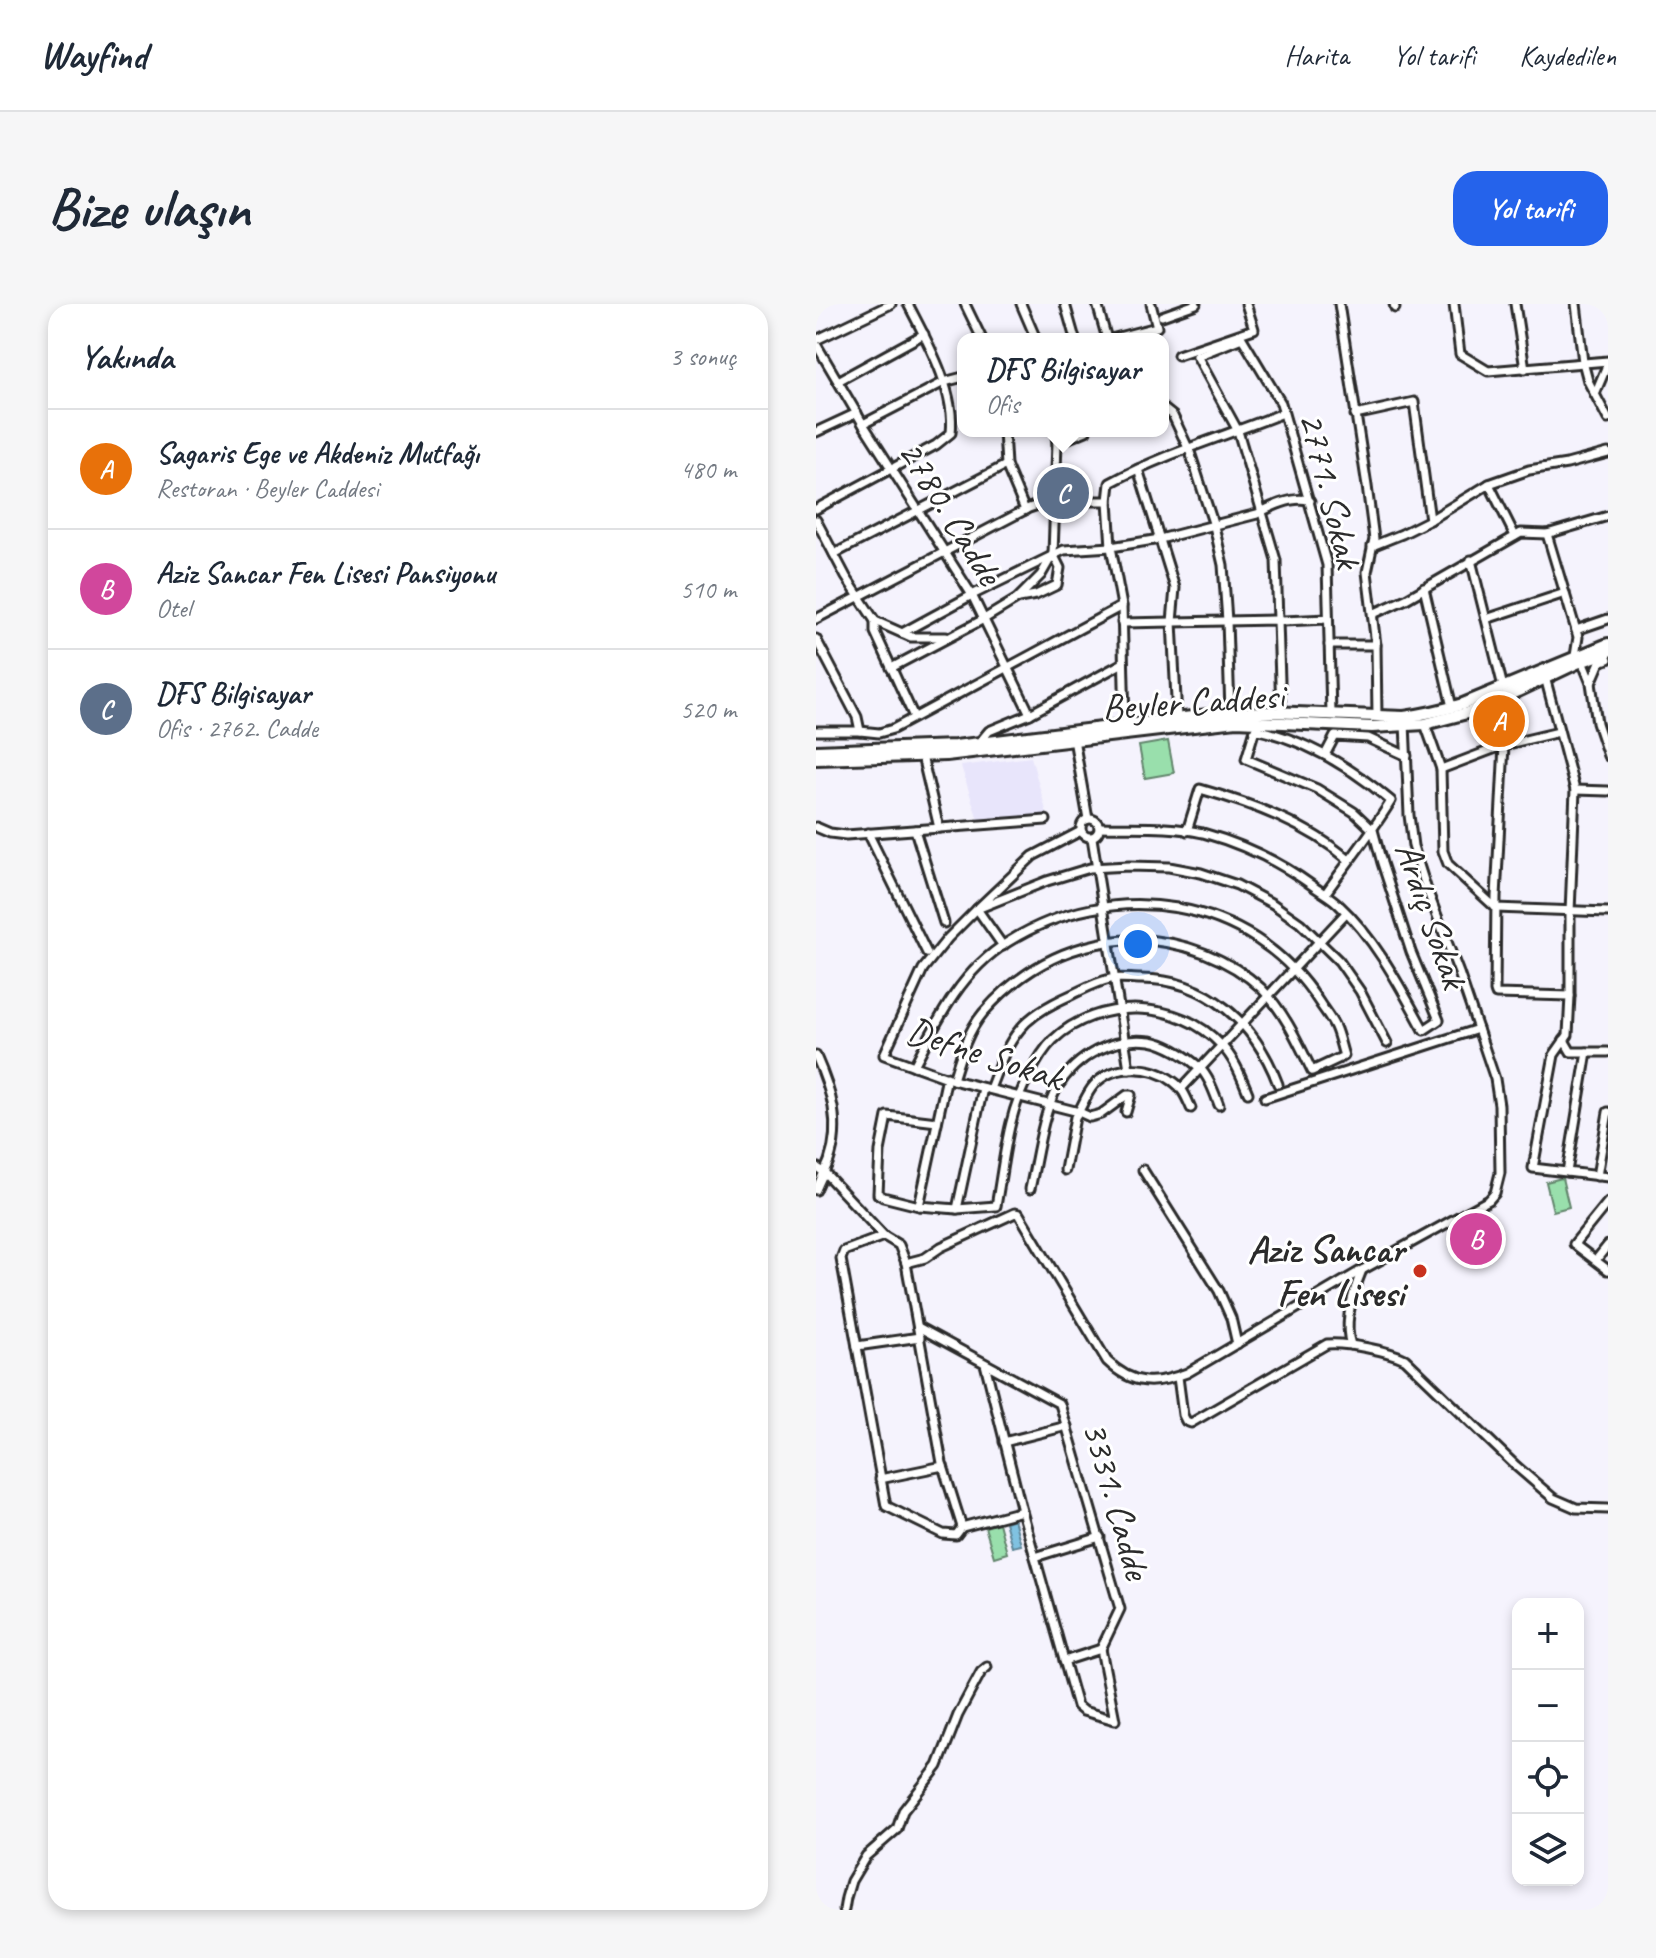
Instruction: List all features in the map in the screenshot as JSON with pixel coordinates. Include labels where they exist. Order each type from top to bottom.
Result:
[{"type":"main road","name":"Beyler Caddesi","points":[[816,751],[955,746],[1236,721],[1372,727],[1405,722],[1452,707],[1544,674],[1608,644]]},
{"type":"main road","name":"Beyler Caddesi","points":[[1581,658],[1608,652]]},
{"type":"main road","name":"Beyler Caddesi","points":[[1125,729],[1177,718],[1230,712],[1377,716],[1425,724],[1467,713],[1518,691],[1544,674]]},
{"type":"main road","name":"Beyler Caddesi","points":[[816,759],[946,755],[1073,735]]},
{"type":"street","points":[[816,342],[891,304]]},
{"type":"street","points":[[816,509],[936,445],[951,433],[953,417],[944,382],[908,304]]},
{"type":"street","points":[[965,304],[979,333]]},
{"type":"street","points":[[1021,304],[1033,333]]},
{"type":"street","points":[[1065,304],[1073,333]]},
{"type":"street","points":[[1097,304],[1107,333]]},
{"type":"street","points":[[1133,333],[1157,327],[1151,304]]},
{"type":"street","points":[[1162,316],[1196,304]]},
{"type":"street","points":[[1178,355],[1254,329],[1246,304]]},
{"type":"street","points":[[1339,304],[1374,539],[1367,589],[1376,645],[1377,716]]},
{"type":"street","points":[[1454,304],[1460,354],[1488,371],[1608,362],[1595,394]]},
{"type":"street","points":[[1515,304],[1525,369]]},
{"type":"street","points":[[1576,304],[1588,381],[1608,419]]},
{"type":"street","points":[[838,381],[924,334]]},
{"type":"street","name":"2771. Sokak","points":[[1238,431],[1197,356],[1242,338],[1281,403],[1327,565],[1331,714]]},
{"type":"street","name":"2780. Cadde","points":[[816,342],[820,360],[838,381],[972,595],[1030,714]]},
{"type":"street","points":[[863,424],[944,382],[957,379]]},
{"type":"street","points":[[1355,415],[1414,402],[1430,520]]},
{"type":"street","points":[[816,432],[857,413]]},
{"type":"street","points":[[1169,413],[1188,448],[1214,526],[1223,565],[1230,712]]},
{"type":"street","points":[[1125,729],[1122,606],[1111,547],[1110,483],[1188,448],[1283,413]]},
{"type":"street","points":[[1238,431],[1276,560],[1281,712]]},
{"type":"street","points":[[1004,437],[1006,465],[1025,510]]},
{"type":"street","points":[[891,668],[1017,599],[1041,575],[1053,554],[1056,437]]},
{"type":"street","points":[[1057,443],[1072,437]]},
{"type":"street","points":[[1372,546],[1430,520],[1489,484],[1529,470],[1608,453]]},
{"type":"street","points":[[834,554],[1006,465]]},
{"type":"street","points":[[1138,469],[1175,588],[1172,622],[1177,718]]},
{"type":"street","points":[[1489,484],[1515,536]]},
{"type":"street","points":[[902,633],[1064,550],[1160,539],[1303,498],[1310,501]]},
{"type":"street","points":[[816,619],[1025,510],[1055,499],[1108,501]]},
{"type":"street","points":[[1373,614],[1521,533],[1547,534],[1608,516]]},
{"type":"street","points":[[816,520],[875,621],[911,637],[948,637]]},
{"type":"street","points":[[1547,534],[1577,634],[1581,658],[1591,683],[1597,723],[1608,756]]},
{"type":"street","points":[[1017,599],[1036,595],[1057,585],[1060,568],[1053,554]]},
{"type":"street","points":[[1471,560],[1503,687]]},
{"type":"street","points":[[1424,588],[1452,707]]},
{"type":"street","points":[[1486,619],[1565,593]]},
{"type":"street","points":[[816,731],[879,733],[893,729],[1122,606]]},
{"type":"street","points":[[1122,623],[1328,619]]},
{"type":"street","points":[[1577,634],[1608,619]]},
{"type":"street","points":[[875,621],[875,632],[914,717]]},
{"type":"street","points":[[816,639],[857,717],[860,731]]},
{"type":"street","points":[[1329,645],[1376,645]]},
{"type":"street","points":[[1591,683],[1600,662],[1608,659]]},
{"type":"street","points":[[979,743],[989,731],[1030,714],[1123,663]]},
{"type":"street","points":[[1544,674],[1575,790],[1568,1035],[1554,1055],[1533,1168],[1608,1177]]},
{"type":"street","points":[[1597,723],[1608,721]]},
{"type":"street","points":[[906,1263],[925,1258],[953,1242],[1015,1213],[1019,1214],[1107,1361],[1126,1376],[1145,1382],[1166,1380],[1178,1377],[1489,1200],[1495,1193],[1500,1173],[1499,1105],[1495,1079],[1413,846],[1405,722]]},
{"type":"street","points":[[1425,724],[1441,769],[1443,851],[1448,864],[1496,908],[1608,912]]},
{"type":"street","points":[[1325,894],[1373,830],[1391,801],[1363,778],[1325,755],[1282,735],[1255,729],[1246,759],[1317,789],[1354,812],[1373,830]]},
{"type":"street","points":[[1441,769],[1504,745],[1559,732]]},
{"type":"street","points":[[1073,735],[1088,819]]},
{"type":"street","points":[[1325,755],[1335,736],[1368,738],[1407,756]]},
{"type":"street","points":[[1504,745],[1496,908],[1496,994],[1570,996]]},
{"type":"street","points":[[922,756],[939,828]]},
{"type":"street","points":[[1187,831],[1200,789],[1241,800],[1287,820],[1333,846],[1349,860]]},
{"type":"street","points":[[1575,790],[1608,791]]},
{"type":"street","points":[[1088,819],[1099,827],[1097,835],[1092,838]]},
{"type":"street","points":[[1003,946],[977,909],[1033,856],[1081,831],[1083,822],[1088,819]]},
{"type":"street","points":[[816,828],[846,835],[1046,820]]},
{"type":"street","name":"Ardıç Sokak","points":[[1099,827],[1202,833],[1258,852],[1292,871],[1338,903],[1386,964],[1424,1030],[1439,1020],[1411,952],[1373,830]]},
{"type":"street","points":[[915,830],[944,923]]},
{"type":"street","points":[[1081,831],[1092,838]]},
{"type":"street","points":[[868,833],[927,953]]},
{"type":"street","points":[[1092,838],[1129,1069]]},
{"type":"street","name":"Defne Sokak","points":[[1126,1112],[1131,1095],[1101,1114],[1090,1117],[950,1078],[884,1055],[923,969],[977,909],[1047,881],[1097,868],[1169,867],[1201,873],[1237,885],[1300,923],[1339,961],[1360,991],[1387,1043]]},
{"type":"street","points":[[914,1066],[955,992],[980,964],[1003,946],[1048,922],[1081,910],[1133,904],[1172,906],[1208,916],[1239,927],[1270,948],[1294,968],[1311,989],[1335,1027],[1344,1056],[1312,1071],[1292,1029],[1268,996],[1225,961],[1185,946],[1160,941],[1108,941],[1074,950],[1037,967],[981,1016],[950,1078],[919,1206]]},
{"type":"street","points":[[1181,1089],[1346,913]]},
{"type":"street","points":[[957,1209],[987,1089],[1003,1053],[1021,1027],[1051,1004],[1094,983],[1114,979],[1150,979],[1181,984],[1209,997],[1238,1018],[1254,1036],[1270,1062],[1278,1084]]},
{"type":"street","points":[[937,1122],[887,1116],[880,1151],[878,1194],[919,1206],[957,1209],[996,1206],[1015,1103],[1029,1075],[1053,1041],[1077,1023],[1111,1011],[1137,1008],[1167,1012],[1189,1022],[1221,1045],[1248,1093]]},
{"type":"street","points":[[1265,1098],[1478,1029]]},
{"type":"street","points":[[1564,1040],[1571,1052],[1608,1052]]},
{"type":"street","points":[[1030,1189],[1049,1105],[1058,1086],[1075,1066],[1096,1050],[1125,1041],[1151,1041],[1174,1050],[1200,1068],[1219,1105]]},
{"type":"street","points":[[1567,1172],[1587,1052]]},
{"type":"street","points":[[816,1056],[835,1114],[834,1141],[829,1160],[820,1170],[816,1190]]},
{"type":"street","points":[[1065,1170],[1075,1117],[1081,1103],[1095,1083],[1116,1071],[1137,1068],[1157,1073],[1181,1089],[1191,1108]]},
{"type":"street","points":[[1597,1176],[1608,1112]]},
{"type":"street","points":[[820,1170],[884,1236],[899,1245],[906,1263],[943,1466],[962,1527]]},
{"type":"street","points":[[1143,1170],[1219,1291],[1231,1318],[1237,1344]]},
{"type":"street","points":[[1608,1202],[1574,1244],[1608,1270]]},
{"type":"street","points":[[884,1236],[844,1251],[841,1263],[886,1506],[943,1534],[956,1535],[962,1527],[1022,1511]]},
{"type":"street","points":[[1596,1260],[1608,1245]]},
{"type":"street","points":[[1351,1345],[1347,1335],[1351,1304],[1362,1270]]},
{"type":"street","name":"3331. Cadde","points":[[918,1327],[1060,1404],[1120,1609],[1101,1649]]},
{"type":"street","points":[[857,1346],[920,1337]]},
{"type":"street","points":[[1178,1377],[1183,1415],[1191,1423],[1327,1344],[1351,1345],[1394,1354],[1405,1359],[1553,1498],[1576,1508],[1608,1509]]},
{"type":"street","points":[[985,1364],[1022,1511],[1064,1661],[1078,1708],[1115,1720],[1101,1649],[1064,1661]]},
{"type":"street","points":[[1004,1442],[1067,1426]]},
{"type":"street","points":[[880,1479],[943,1466]]},
{"type":"street","points":[[1035,1557],[1100,1537]]},
{"type":"street","points":[[844,1910],[851,1881],[866,1856],[897,1829],[903,1811],[938,1766],[958,1715],[981,1672],[987,1667]]},
{"type":"shaded area","points":[[1031,757],[1047,814],[978,820],[961,766]]},
{"type":"green space","points":[[1168,741],[1174,773],[1145,778],[1139,746]]},
{"type":"green space","points":[[1562,1178],[1569,1207],[1553,1211],[1546,1182]]},
{"type":"green space","points":[[999,1523],[1007,1553],[994,1557],[985,1527]]},
{"type":"water","points":[[1014,1519],[1021,1545],[1012,1547],[1005,1522]]},
{"type":"place","name":"DFS Bilgisayar","points":[[1063,493]]},
{"type":"place","name":"Sagaris Ege ve Akdeniz Mutfağı","points":[[1499,721]]},
{"type":"place","name":"Aziz Sancar Fen Lisesi Pansiyonu","points":[[1476,1239]]},
{"type":"place","name":"Aziz Sancar Fen Lisesi","points":[[1420,1271]]}]
